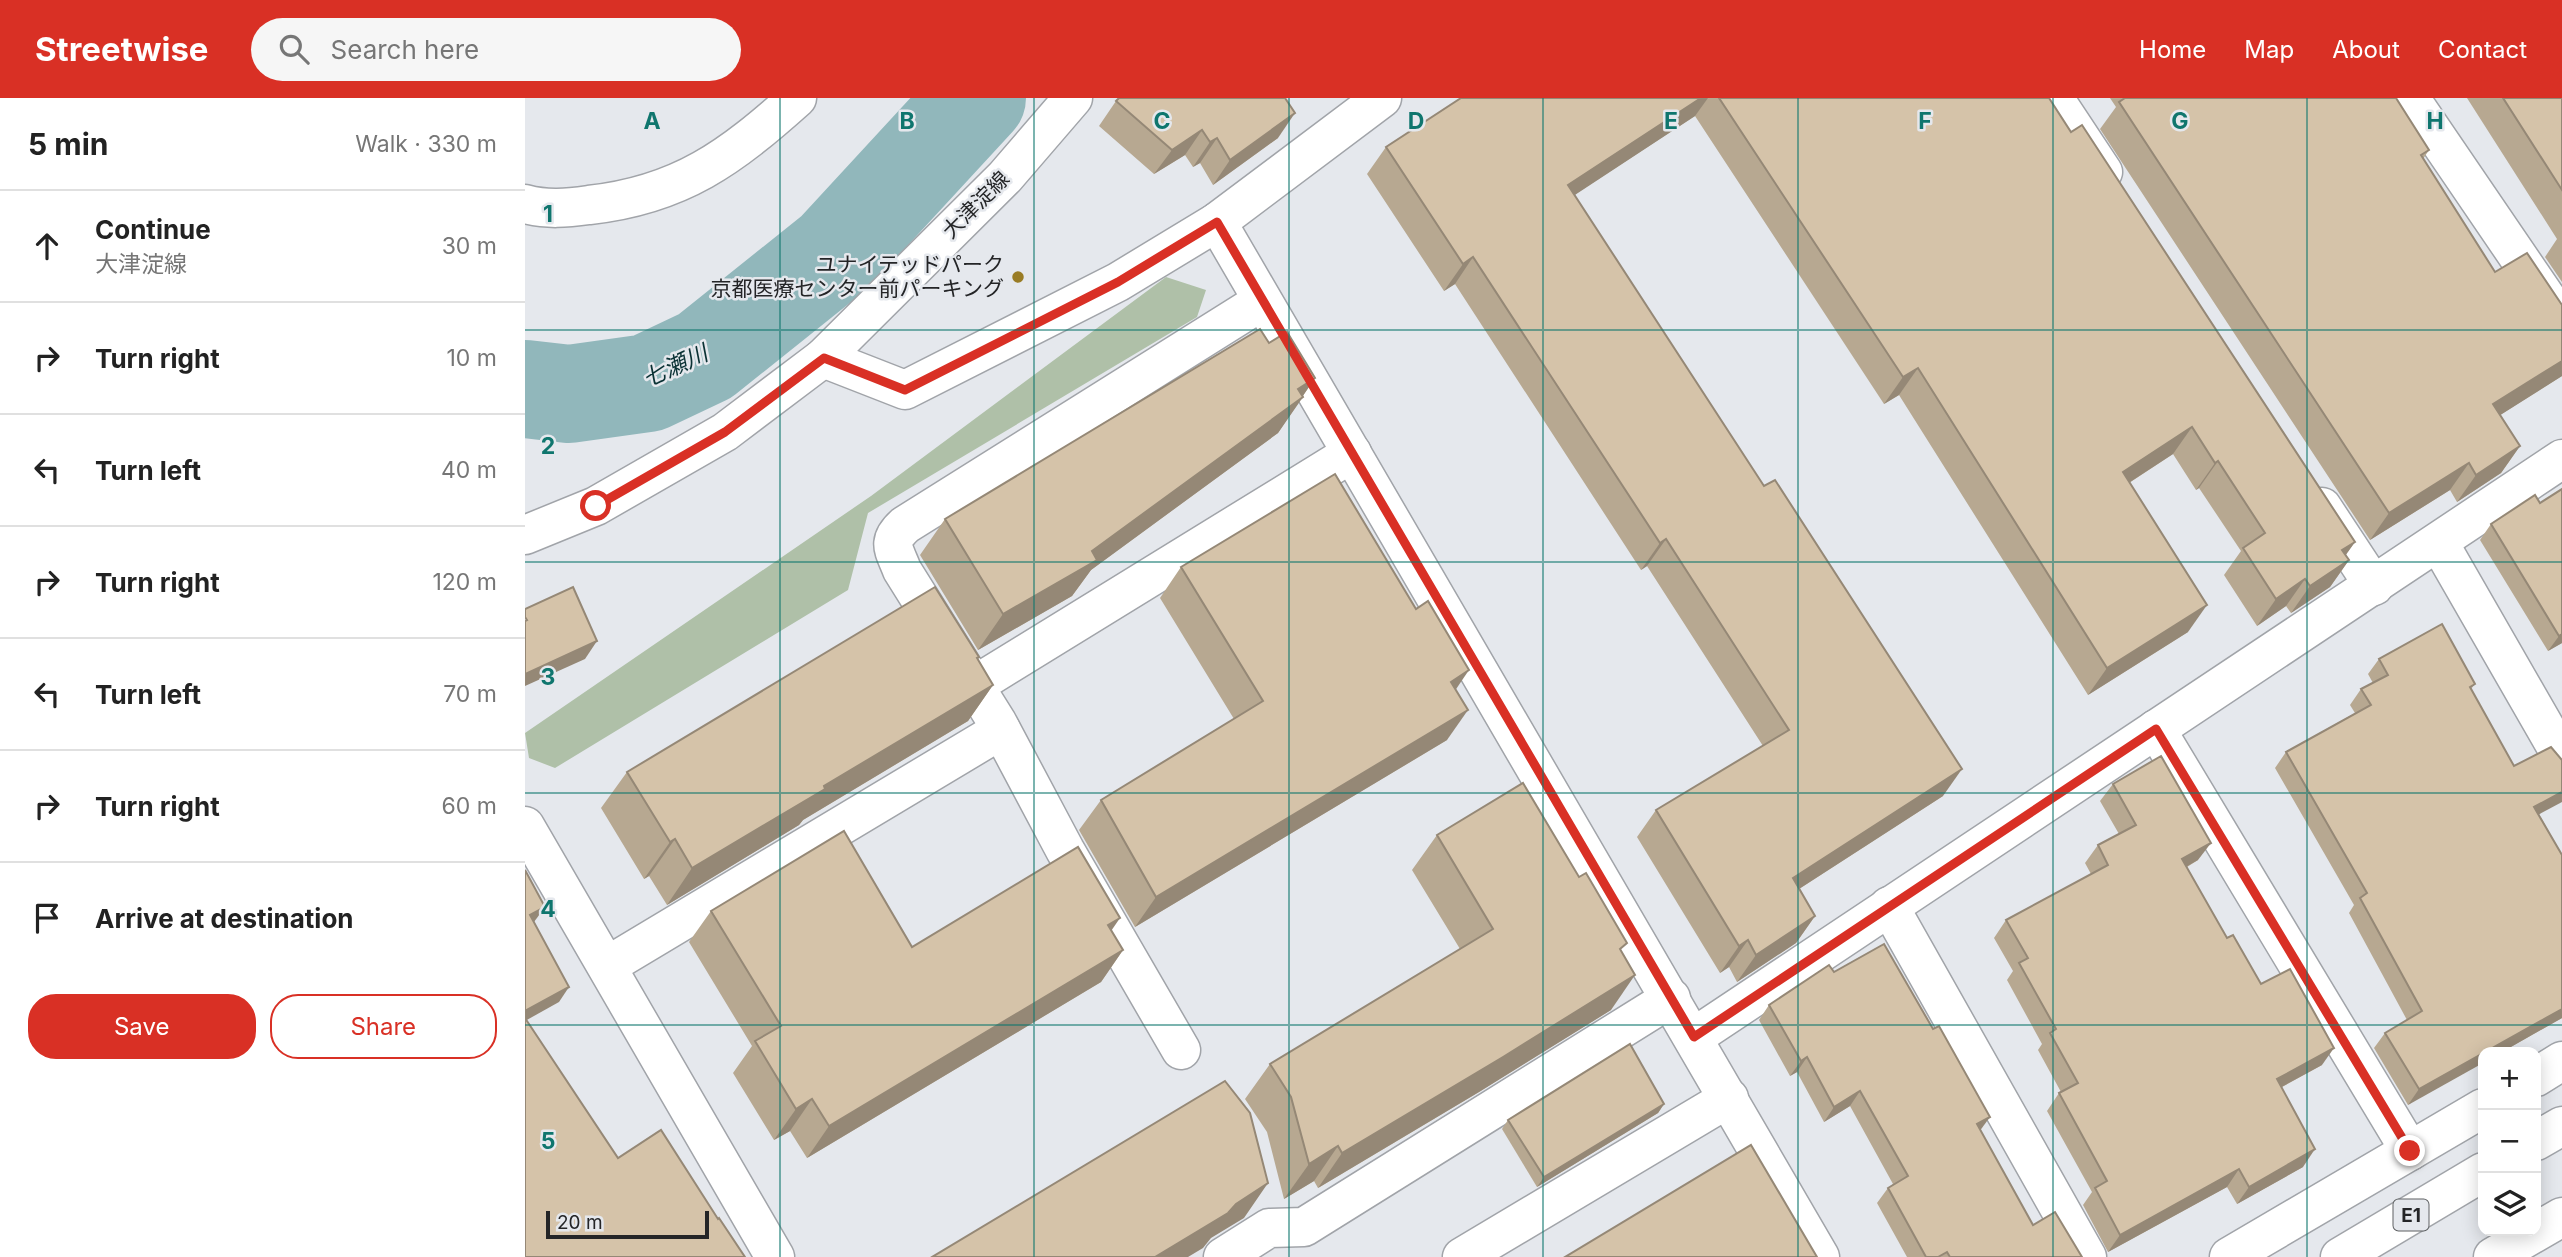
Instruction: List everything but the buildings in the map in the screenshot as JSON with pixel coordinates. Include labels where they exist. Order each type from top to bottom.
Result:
[{"type":"main road","points":[[525,204],[543,209],[600,204],[641,196],[683,181],[729,155],[797,98]]},
{"type":"main road","name":"大津淀線","points":[[525,535],[596,506],[725,432],[824,358],[1005,177],[1073,98]]},
{"type":"main road","points":[[824,358],[905,390],[1118,282],[1217,222],[1382,98]]},
{"type":"main road","points":[[2054,98],[2123,202]]},
{"type":"main road","points":[[2410,98],[2562,321]]},
{"type":"main road","points":[[1217,222],[1820,1257]]},
{"type":"main road","points":[[1181,1050],[1065,850],[1001,730],[902,570],[892,547],[896,534],[905,525],[1262,301]]},
{"type":"main road","points":[[975,685],[1352,453]]},
{"type":"main road","points":[[1694,1037],[2562,459]]},
{"type":"main road","points":[[2305,481],[2374,586]]},
{"type":"main road","points":[[2439,542],[2562,757]]},
{"type":"main road","points":[[2156,729],[2410,1151]]},
{"type":"main road","points":[[607,966],[1001,730]]},
{"type":"main road","points":[[525,826],[775,1257]]},
{"type":"main road","points":[[1889,906],[2087,1257]]},
{"type":"main road","points":[[1223,1257],[1269,1228],[1304,1227],[1671,998]]},
{"type":"main road","points":[[2541,1074],[2562,1061]]},
{"type":"main road","points":[[1462,1257],[1729,1098]]},
{"type":"main road","points":[[2228,1257],[2480,1110]]},
{"type":"main road","points":[[2541,1139],[2562,1126]]},
{"type":"main road","name":"E1","points":[[2340,1257],[2481,1173]]},
{"type":"main road","points":[[1259,1190],[1269,1228]]},
{"type":"main road","points":[[2493,1257],[2562,1217]]},
{"type":"green space","points":[[1166,277],[1206,290],[1197,317],[868,513],[848,590],[555,768],[529,758],[525,733],[871,496]]},
{"type":"waterway","name":"七瀬川","points":[[525,389],[569,394],[648,383],[705,356],[835,252],[977,98]]},
{"type":"place","name":"ユナイテッドパーク 京都医療センター前パーキング","points":[[1018,277]]},
{"type":"route","points":[[596,506],[725,432],[824,358],[905,390],[1118,282],[1217,222],[1694,1037],[2156,729],[2410,1151]]}]
